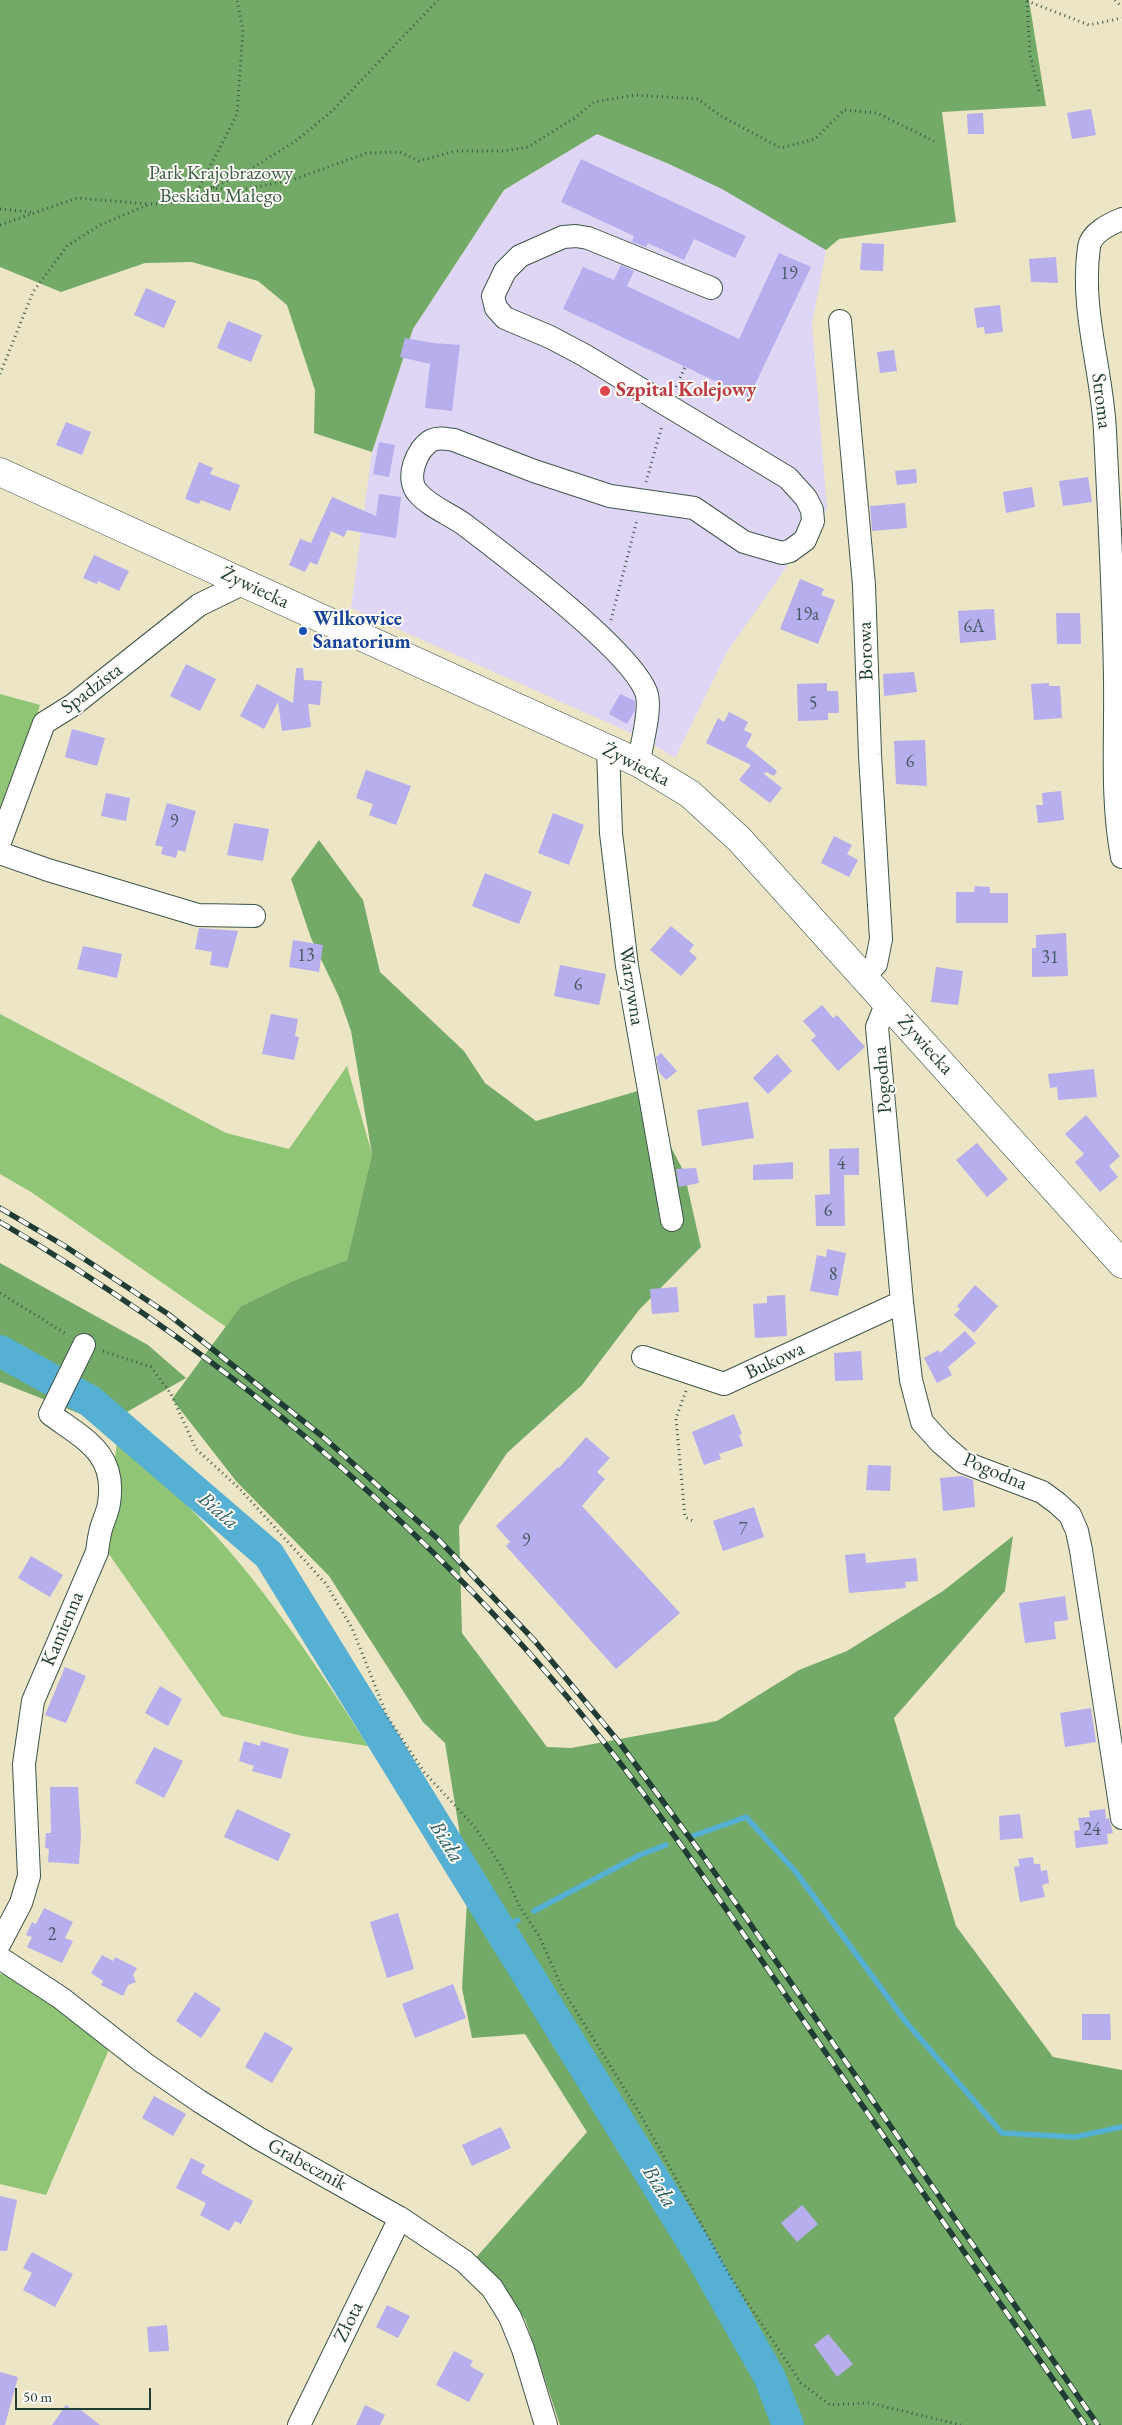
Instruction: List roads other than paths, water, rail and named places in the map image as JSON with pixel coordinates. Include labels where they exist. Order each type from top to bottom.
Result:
[{"type":"main road","name":"Żywiecka","points":[[0,472],[639,762],[690,794],[740,840],[1122,1264]]},
{"type":"street","name":"Stroma","points":[[1122,219],[1100,231],[1089,245],[1089,321],[1105,428],[1115,680],[1114,800],[1122,857]]},
{"type":"street","points":[[639,762],[648,706],[646,694],[630,666],[574,613],[526,573],[464,523],[425,500],[416,492],[412,480],[413,472],[416,457],[425,445],[432,440],[442,438],[454,440],[534,471],[610,496],[639,510],[694,508],[744,542],[782,553],[790,551],[805,540],[813,521],[806,498],[788,478],[584,355],[550,337],[505,318],[496,308],[493,296],[505,271],[520,256],[563,237],[576,236],[588,238],[711,288]]},
{"type":"street","name":"Borowa","points":[[840,321],[864,585],[870,755],[881,939],[876,964],[864,976]]},
{"type":"street","name":"Spadzista","points":[[0,842],[44,723],[73,706],[199,605],[244,583]]},
{"type":"street","name":"Warzywna","points":[[608,749],[611,833],[627,966],[672,1220]]},
{"type":"street","points":[[0,853],[198,915],[254,916]]},
{"type":"street","name":"Pogodna","points":[[887,1002],[877,1027],[902,1302],[912,1380],[922,1422],[941,1443],[963,1462],[1042,1492],[1070,1515],[1077,1531],[1122,1818]]},
{"type":"street","name":"Bukowa","points":[[644,1357],[724,1384],[902,1302]]},
{"type":"street","name":"Kamienna","points":[[0,1943],[21,1903],[29,1876],[24,1764],[33,1701],[96,1552],[100,1531],[110,1504],[109,1479],[96,1447],[50,1414],[84,1345]]},
{"type":"street","name":"Grabecznik","points":[[0,1958],[61,1998],[144,2063],[199,2101],[265,2142],[400,2218],[464,2261],[492,2288],[510,2317],[523,2349],[546,2425]]},
{"type":"street","name":"Złota","points":[[299,2425],[400,2218]]},
{"type":"waterway","name":"Biała","points":[[0,1351],[90,1401],[269,1555],[700,2254],[770,2378],[788,2425]]},
{"type":"waterway","points":[[690,1837],[746,1817],[795,1871],[906,2022],[1002,2133],[1075,2137],[1122,2127]]},
{"type":"waterway","points":[[534,1911],[640,1855],[666,1845]]},
{"type":"waterway","points":[[500,1930],[518,1920]]},
{"type":"railway","points":[[0,1208],[63,1245],[168,1314],[322,1436],[438,1539],[534,1640],[619,1742],[701,1853],[1098,2425]]},
{"type":"railway","points":[[0,1222],[72,1266],[142,1313],[211,1362],[277,1414],[342,1468],[404,1524],[522,1645],[595,1731],[664,1822],[1085,2425]]},
{"type":"place","name":"Szpital Kolejowy","points":[[605,391]]},
{"type":"place","name":"Wilkowice Sanatorium","points":[[303,631]]},
{"type":"park label","name":"Park Krajobrazowy Beskidu Małego","points":[[221,186]]}]
